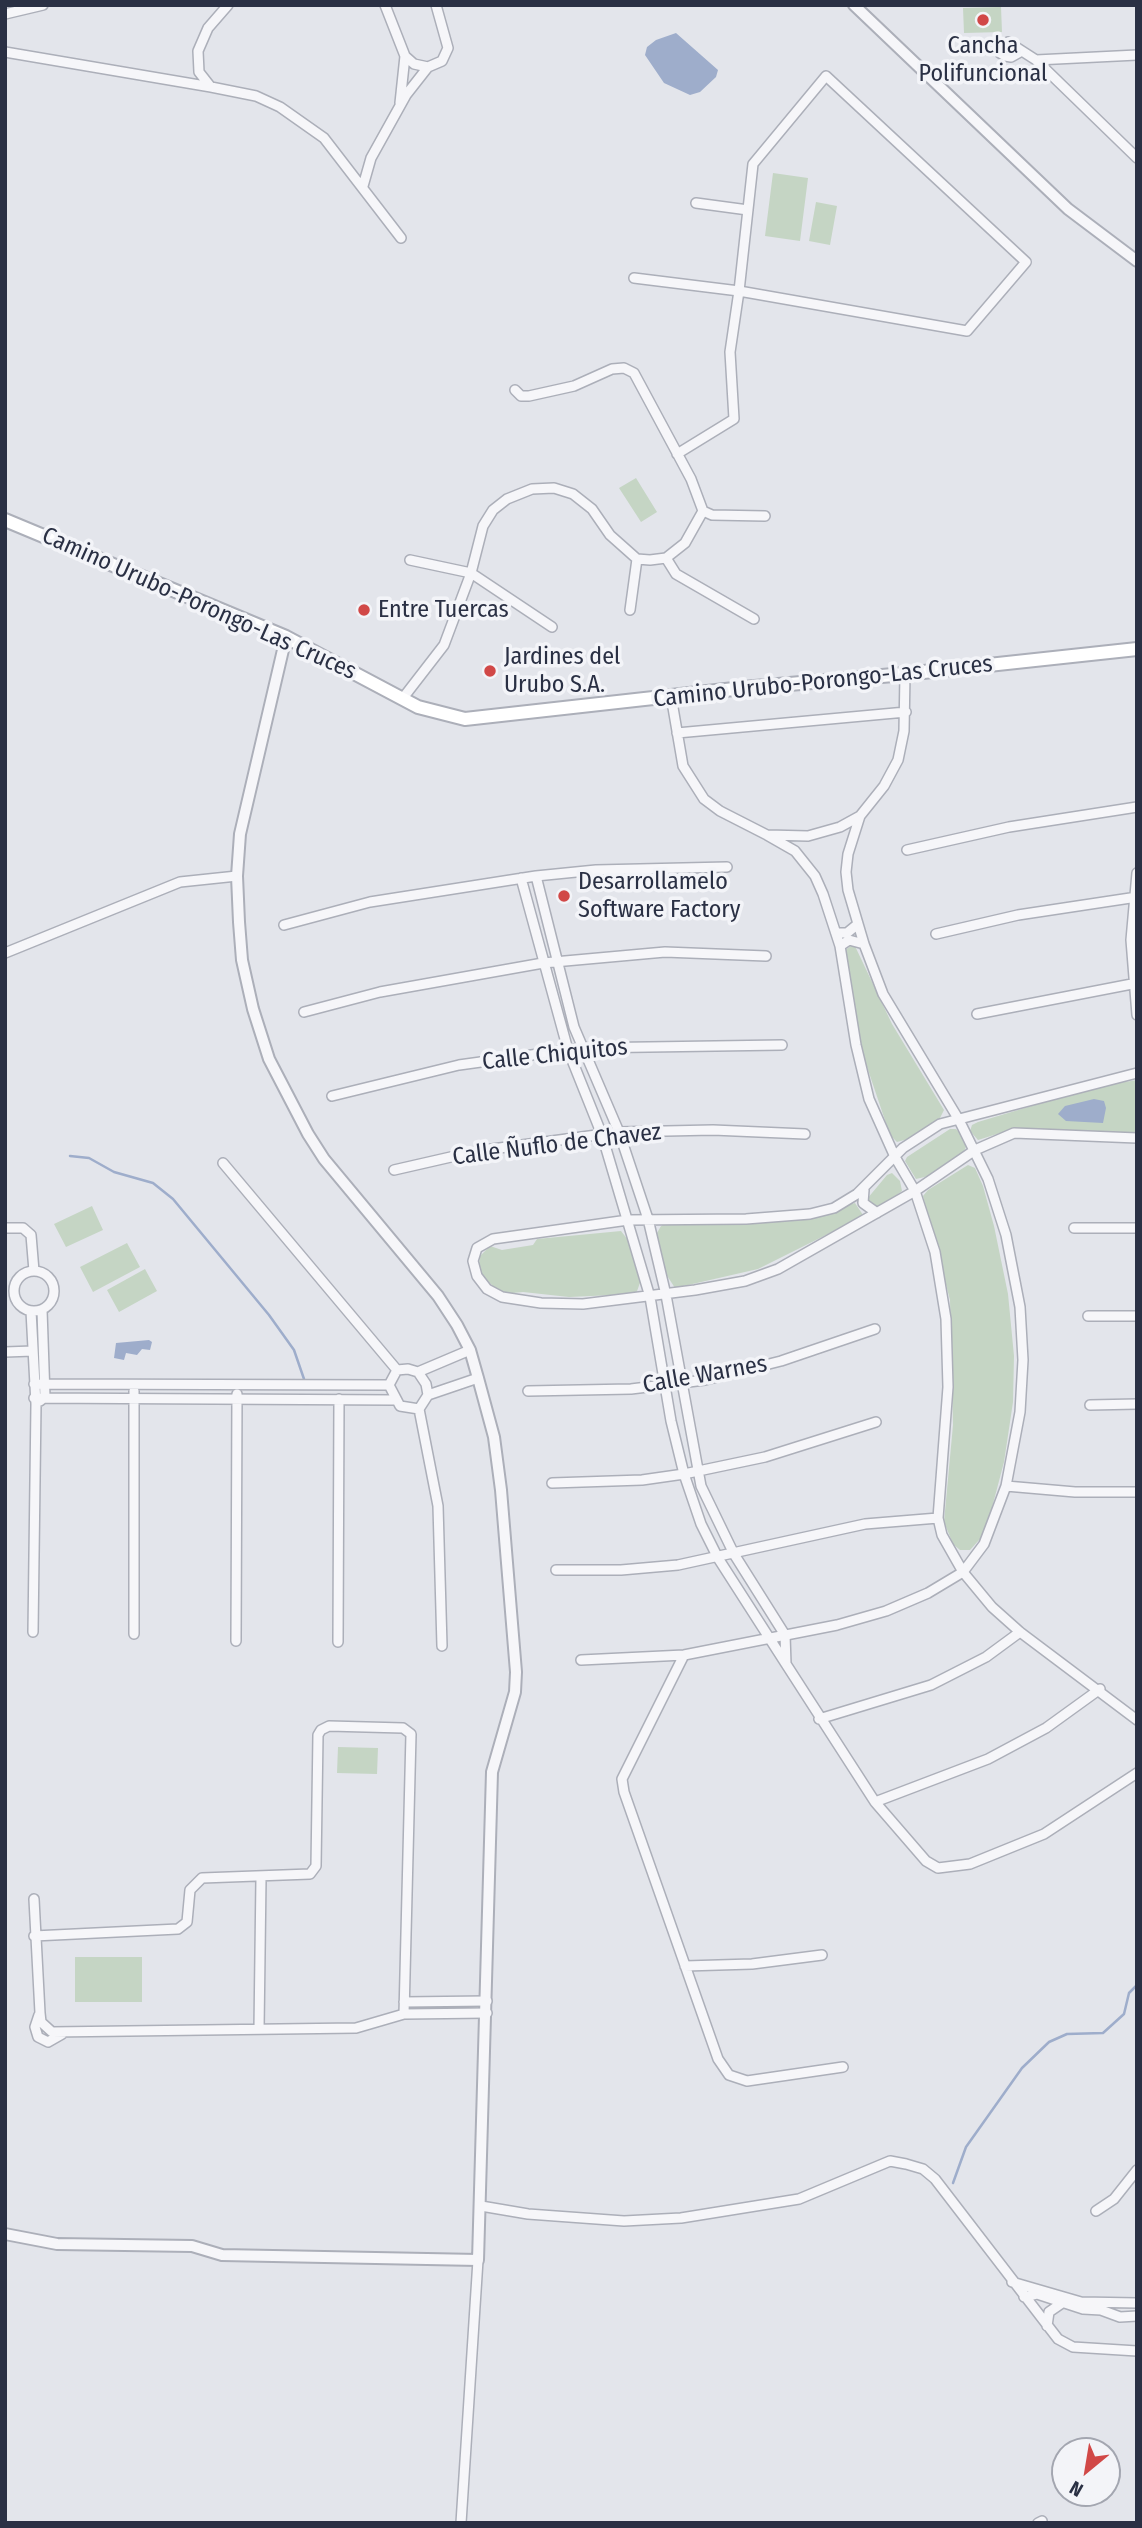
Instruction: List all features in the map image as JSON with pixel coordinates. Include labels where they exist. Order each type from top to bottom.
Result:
[{"type":"main road","name":"Camino Urubo-Porongo-Las Cruces","points":[[5,520],[286,637],[402,698],[439,714],[465,719],[1137,649]]},
{"type":"street","points":[[5,14],[43,5]]},
{"type":"street","points":[[211,87],[199,72],[198,51],[208,28],[228,5]]},
{"type":"street","points":[[385,5],[405,57],[400,105]]},
{"type":"street","points":[[363,186],[371,158],[400,105],[428,67],[442,61],[448,48],[436,5]]},
{"type":"street","points":[[853,5],[1068,209],[1137,261]]},
{"type":"street","points":[[5,51],[256,96],[302,121],[324,138],[401,238]]},
{"type":"street","points":[[1020,52],[1037,60],[1137,158]]},
{"type":"street","points":[[1037,60],[1137,55]]},
{"type":"street","points":[[405,57],[414,64],[428,67]]},
{"type":"street","points":[[634,278],[739,291],[967,331],[1026,262],[826,76],[753,164],[739,291],[730,352],[734,419],[677,454]]},
{"type":"street","points":[[696,203],[748,210]]},
{"type":"street","points":[[515,390],[521,396],[554,392],[612,369],[624,368],[634,373],[691,478],[703,511],[712,515],[765,516]]},
{"type":"street","points":[[402,698],[444,645],[471,573],[484,526],[493,510],[513,495],[532,489],[554,488],[573,494],[592,509],[610,535],[637,559],[666,558],[685,543],[703,511]]},
{"type":"street","points":[[666,558],[677,575],[754,619]]},
{"type":"street","points":[[630,610],[637,559]]},
{"type":"street","points":[[410,560],[471,573],[552,627]]},
{"type":"street","points":[[286,637],[242,822],[237,876],[242,960],[253,1009],[269,1059],[292,1109],[324,1159],[438,1296],[470,1350],[494,1437],[501,1490],[516,1671],[515,1692],[492,1772],[481,2206],[461,2523]]},
{"type":"street","points":[[581,1660],[684,1655],[836,1625],[886,1611],[928,1593],[963,1572],[984,1544],[1006,1486],[1020,1412],[1023,1360],[1020,1307],[1006,1235],[988,1179],[975,1150],[883,994],[864,944],[846,872],[848,854],[860,816],[884,786],[898,760],[906,712],[905,674]]},
{"type":"street","points":[[671,696],[683,766],[704,799],[720,811],[788,845],[805,862],[815,876],[837,933],[861,1071],[878,1123],[915,1191],[935,1252],[946,1319],[948,1387],[938,1518],[942,1535],[963,1572],[992,1607],[1020,1632],[1100,1689],[1137,1720]]},
{"type":"street","points":[[677,733],[906,712]]},
{"type":"street","points":[[907,850],[1009,827],[1137,807]]},
{"type":"street","points":[[767,835],[808,836],[840,827],[860,816]]},
{"type":"street","points":[[284,925],[370,902],[536,876],[610,869],[727,867]]},
{"type":"street","points":[[1137,873],[1137,1015]]},
{"type":"street","points":[[5,953],[180,882],[237,876]]},
{"type":"street","points":[[536,876],[582,1048],[619,1132],[648,1219],[666,1295],[697,1471],[713,1513],[734,1554],[785,1635],[786,1664]]},
{"type":"street","points":[[521,878],[568,1050],[602,1135],[650,1297],[684,1474],[701,1524],[718,1559],[875,1802],[926,1861],[938,1868],[955,1867],[1044,1834],[1137,1773]]},
{"type":"street","points":[[936,933],[1018,915],[1135,897]]},
{"type":"street","points":[[837,933],[847,933],[858,924]]},
{"type":"street","points":[[840,946],[849,940],[864,944]]},
{"type":"street","points":[[304,1012],[380,992],[543,962],[665,952],[766,956]]},
{"type":"street","points":[[977,1014],[1135,983]]},
{"type":"street","name":"Calle Chiquitos","points":[[332,1096],[459,1065],[582,1048],[782,1045]]},
{"type":"street","points":[[1137,1073],[940,1124],[895,1157],[864,1188],[834,1208],[810,1214],[746,1219],[628,1220],[494,1239],[477,1248],[473,1261],[487,1290],[502,1297],[583,1304],[666,1295],[745,1281],[778,1269],[915,1191],[975,1150],[1013,1133],[1137,1138]]},
{"type":"street","name":"Calle Ñuflo de Chavez","points":[[394,1170],[477,1151],[619,1132],[713,1130],[805,1134]]},
{"type":"street","points":[[223,1163],[397,1370],[418,1372],[470,1350]]},
{"type":"street","points":[[864,1188],[863,1203],[877,1213]]},
{"type":"street","points":[[5,1227],[23,1228],[31,1235],[34,1271]]},
{"type":"street","points":[[1074,1228],[1137,1227]]},
{"type":"street","points":[[34,1271],[42,1272],[53,1283],[53,1299],[42,1310],[32,1311],[20,1306],[10,1295],[10,1283],[26,1272],[34,1271]]},
{"type":"street","points":[[33,1632],[35,1401],[39,1384],[42,1310]]},
{"type":"street","points":[[32,1311],[33,1350],[39,1384],[45,1397]]},
{"type":"street","points":[[1088,1316],[1137,1316]]},
{"type":"street","name":"Calle Warnes","points":[[528,1391],[680,1383],[768,1365],[875,1329]]},
{"type":"street","points":[[5,1352],[33,1350]]},
{"type":"street","points":[[397,1370],[389,1385],[394,1399],[400,1406],[419,1409]]},
{"type":"street","points":[[418,1372],[428,1395]]},
{"type":"street","points":[[442,1646],[438,1506],[419,1409],[428,1395],[478,1378]]},
{"type":"street","points":[[39,1384],[389,1385]]},
{"type":"street","points":[[134,1384],[134,1634]]},
{"type":"street","points":[[236,1641],[237,1384]]},
{"type":"street","points":[[35,1401],[45,1397],[394,1399]]},
{"type":"street","points":[[338,1643],[339,1399]]},
{"type":"street","points":[[1090,1405],[1137,1404]]},
{"type":"street","points":[[552,1483],[642,1480],[684,1474],[765,1457],[876,1422]]},
{"type":"street","points":[[1006,1486],[1137,1492]]},
{"type":"street","points":[[556,1570],[621,1570],[718,1559],[865,1524],[938,1518]]},
{"type":"street","points":[[819,1718],[931,1685],[986,1657],[1020,1632]]},
{"type":"street","points":[[684,1655],[622,1779],[718,2059],[729,2075],[747,2081],[843,2067]]},
{"type":"street","points":[[875,1802],[989,1759],[1046,1728],[1100,1689]]},
{"type":"street","points":[[34,1936],[178,1929],[187,1922],[190,1915],[190,1890],[196,1881],[305,1877],[314,1871],[318,1735],[321,1730],[329,1726],[408,1730],[411,1734],[404,2014]]},
{"type":"street","points":[[259,2029],[261,1878]]},
{"type":"street","points":[[34,1899],[40,2013],[45,2028],[62,2034],[356,2028],[404,2014],[487,2013]]},
{"type":"street","points":[[685,1966],[752,1964],[822,1955]]},
{"type":"street","points":[[404,2002],[487,2001]]},
{"type":"street","points":[[481,2206],[527,2214],[624,2221],[681,2218],[799,2199],[890,2161],[923,2169],[935,2179],[1058,2339],[1073,2347],[1137,2351]]},
{"type":"street","points":[[1096,2211],[1114,2199],[1137,2170]]},
{"type":"street","points":[[5,2234],[57,2244],[192,2246],[222,2255],[478,2260]]},
{"type":"street","points":[[1012,2282],[1081,2302],[1137,2303]]},
{"type":"street","points":[[1024,2297],[1037,2294],[1062,2303],[1120,2316],[1137,2316]]},
{"type":"street","points":[[1047,2326],[1049,2312],[1062,2303]]},
{"type":"green space","name":"Cancha Polifuncional","points":[[1001,7],[1002,32],[964,33],[963,8]]},
{"type":"green space","points":[[773,173],[808,178],[800,241],[765,236]]},
{"type":"green space","points":[[816,202],[837,206],[830,245],[809,241]]},
{"type":"green space","points":[[636,478],[657,512],[641,522],[619,488]]},
{"type":"green space","points":[[854,944],[892,1024],[944,1110],[940,1118],[908,1139],[897,1142],[890,1135],[863,1055],[845,950]]},
{"type":"green space","points":[[1137,1080],[1137,1134],[1016,1128],[978,1140],[970,1131],[972,1125],[978,1122],[1095,1087]]},
{"type":"green space","points":[[950,1129],[956,1129],[962,1135],[966,1147],[962,1156],[933,1175],[916,1179],[905,1161],[907,1157]]},
{"type":"green space","points":[[968,1165],[975,1168],[983,1186],[994,1226],[1008,1294],[1014,1356],[1013,1402],[1004,1462],[989,1519],[980,1539],[970,1550],[960,1550],[953,1544],[944,1522],[953,1425],[950,1300],[923,1196],[928,1190]]},
{"type":"green space","points":[[892,1173],[900,1181],[902,1191],[880,1208],[870,1208],[867,1199],[887,1175]]},
{"type":"green space","points":[[855,1203],[863,1215],[858,1219],[758,1269],[675,1288],[664,1271],[657,1233],[661,1226],[667,1223],[795,1221]]},
{"type":"green space","points":[[92,1206],[103,1230],[66,1247],[54,1224]]},
{"type":"green space","points":[[621,1231],[628,1240],[641,1280],[636,1294],[569,1297],[523,1292],[502,1294],[482,1276],[480,1256],[490,1246],[502,1250],[533,1245],[537,1239]]},
{"type":"green space","points":[[127,1243],[140,1267],[93,1292],[80,1267]]},
{"type":"green space","points":[[145,1269],[157,1291],[119,1312],[107,1290]]},
{"type":"green space","points":[[338,1747],[378,1748],[377,1774],[337,1773]]},
{"type":"green space","points":[[75,1957],[142,1957],[142,2002],[75,2002]]},
{"type":"water","points":[[676,33],[718,70],[716,77],[700,92],[690,95],[664,83],[645,55],[647,47],[656,40]]},
{"type":"water","points":[[1094,1099],[1104,1101],[1106,1108],[1103,1123],[1066,1121],[1058,1114],[1065,1106]]},
{"type":"water","points":[[152,1342],[150,1350],[142,1349],[137,1355],[126,1353],[124,1360],[114,1358],[116,1343]]},
{"type":"waterway","points":[[70,1156],[89,1158],[114,1172],[153,1183],[173,1199],[269,1315],[294,1350],[304,1379]]},
{"type":"waterway","points":[[953,2183],[966,2147],[1022,2068],[1049,2042],[1067,2034],[1103,2033],[1124,2014],[1129,1993],[1137,1985]]},
{"type":"place","name":"Cancha Polifuncional","points":[[983,20]]},
{"type":"place","name":"Entre Tuercas","points":[[364,610]]},
{"type":"place","name":"Jardines del Urubo S.A.","points":[[490,671]]},
{"type":"place","name":"Desarrollamelo Software Factory","points":[[564,896]]}]
